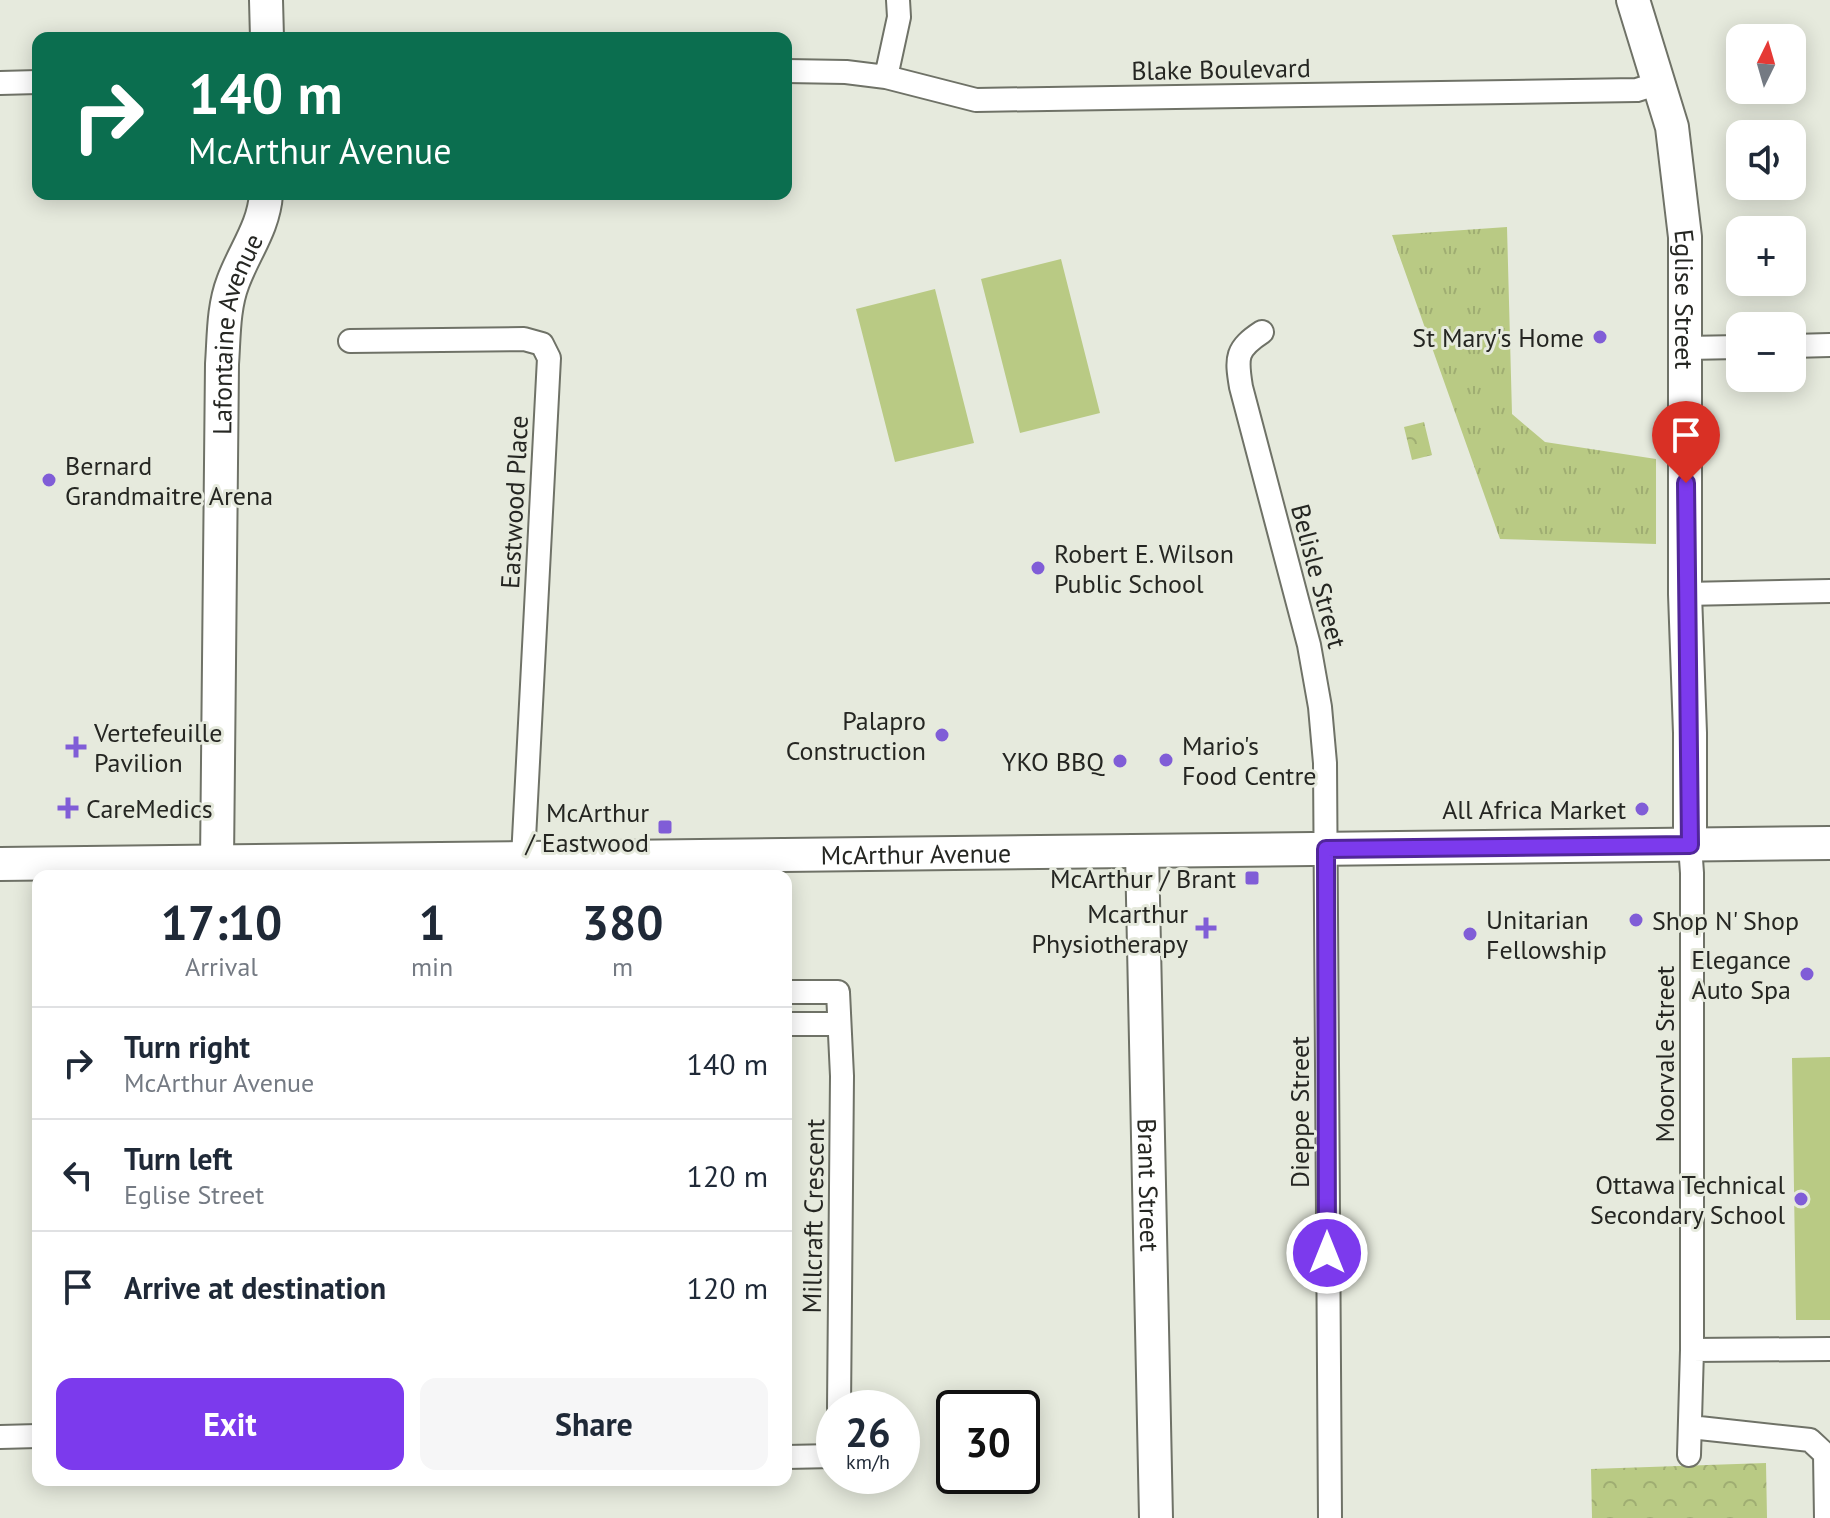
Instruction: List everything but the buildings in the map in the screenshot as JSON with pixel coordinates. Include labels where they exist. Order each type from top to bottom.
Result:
[{"type":"street","points":[[266,0],[267,32]]},
{"type":"street","points":[[886,77],[899,17],[898,0]]},
{"type":"street","name":"Eglise Street","points":[[1633,0],[1672,127],[1685,237],[1685,594],[1690,845]]},
{"type":"street","name":"Blake Boulevard","points":[[792,71],[846,72],[886,77],[976,100],[1637,90],[1659,83]]},
{"type":"street","points":[[0,83],[32,82]]},
{"type":"street","name":"Lafontaine Avenue","points":[[217,862],[222,364],[226,309],[233,282],[260,227],[265,200]]},
{"type":"street","name":"Belisle Street","points":[[1262,332],[1239,351],[1238,371],[1314,665],[1325,763],[1326,849]]},
{"type":"street","name":"Eastwood Place","points":[[350,341],[524,339],[542,344],[549,358],[523,858]]},
{"type":"street","points":[[1806,346],[1830,345]]},
{"type":"street","points":[[1686,348],[1726,347]]},
{"type":"street","points":[[1685,594],[1830,591]]},
{"type":"street","name":"McArthur Avenue","points":[[0,864],[81,869],[217,862],[523,858],[606,867],[1142,851],[1830,843]]},
{"type":"street","name":"Moorvale Street","points":[[1689,1455],[1692,1350],[1690,845]]},
{"type":"street","name":"Dieppe Street","points":[[1326,849],[1330,1518]]},
{"type":"street","name":"Brant Street","points":[[1142,851],[1156,1518]]},
{"type":"street","name":"Millcraft Crescent","points":[[792,992],[838,992],[842,1076],[839,1390]]},
{"type":"street","points":[[792,1024],[839,1024]]},
{"type":"street","points":[[1692,1350],[1830,1349]]},
{"type":"street","points":[[1690,1427],[1810,1440],[1825,1454],[1826,1518]]},
{"type":"street","points":[[0,1437],[32,1436]]},
{"type":"street","points":[[792,1457],[816,1456]]},
{"type":"green space","points":[[1507,227],[1512,414],[1545,442],[1656,459],[1656,544],[1500,539],[1392,235]]},
{"type":"green space","points":[[1061,259],[1100,413],[1020,433],[981,279]]},
{"type":"green space","points":[[935,289],[974,443],[895,462],[856,309]]},
{"type":"green space","points":[[1424,422],[1432,455],[1412,460],[1404,427]]},
{"type":"green space","points":[[1830,1057],[1830,1320],[1796,1320],[1792,1058]]},
{"type":"green space","points":[[1766,1463],[1767,1518],[1592,1518],[1591,1469]]},
{"type":"place","name":"St Mary's Home","points":[[1600,337]]},
{"type":"place","name":"Bernard Grandmaitre Arena","points":[[49,480]]},
{"type":"place","name":"Robert E. Wilson Public School","points":[[1038,568]]},
{"type":"place","name":"Palapro Construction","points":[[942,735]]},
{"type":"place","name":"Vertefeuille Pavilion","points":[[76,747]]},
{"type":"place","name":"Mario's Food Centre","points":[[1166,760]]},
{"type":"place","name":"YKO BBQ","points":[[1120,761]]},
{"type":"place","name":"CareMedics","points":[[68,808]]},
{"type":"place","name":"All Africa Market","points":[[1642,809]]},
{"type":"place","name":"McArthur / Eastwood","points":[[665,827]]},
{"type":"place","name":"McArthur / Brant","points":[[1252,878]]},
{"type":"place","name":"Shop N' Shop","points":[[1636,920]]},
{"type":"place","name":"Mcarthur Physiotherapy","points":[[1206,928]]},
{"type":"place","name":"Unitarian Fellowship","points":[[1470,934]]},
{"type":"place","name":"Elegance Auto Spa","points":[[1807,974]]},
{"type":"place","name":"Ottawa Technical Secondary School","points":[[1801,1199]]},
{"type":"route","points":[[1327,1253],[1326,849],[1690,845],[1686,483]]}]
